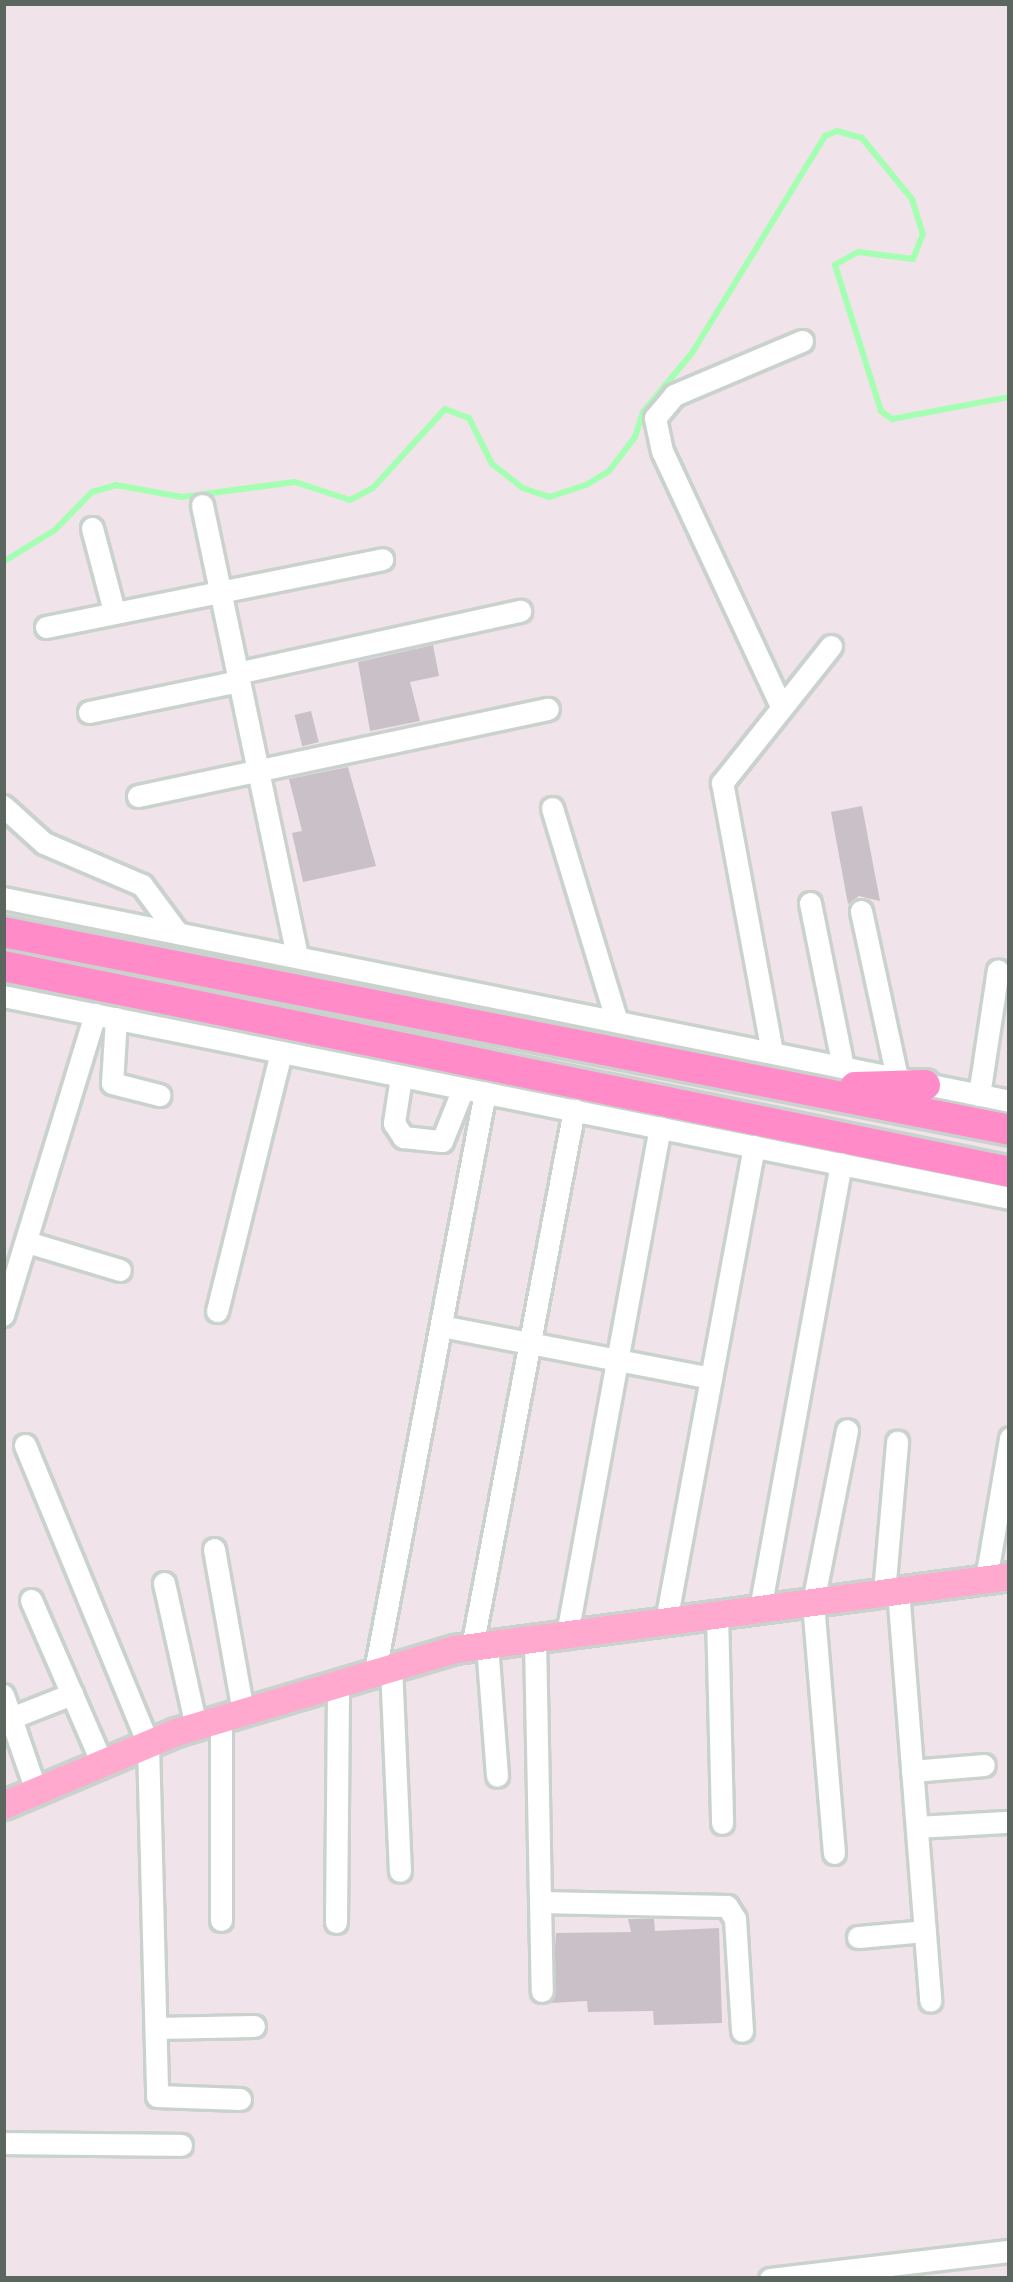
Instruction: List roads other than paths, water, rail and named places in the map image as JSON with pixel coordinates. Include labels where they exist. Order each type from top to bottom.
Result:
[{"type":"highway","points":[[3,932],[1010,1130]]},
{"type":"highway","points":[[3,966],[1010,1172]]},
{"type":"highway","points":[[801,1089],[911,1081]]},
{"type":"highway","points":[[785,1127],[847,1165]]},
{"type":"main road","points":[[3,1804],[220,1719],[383,1669],[479,1646],[998,1577]]},
{"type":"street","points":[[782,706],[662,452],[655,418],[674,395],[802,341]]},
{"type":"street","points":[[202,505],[297,955]]},
{"type":"street","points":[[92,528],[115,611]]},
{"type":"street","points":[[46,627],[219,587],[382,559]]},
{"type":"street","points":[[89,712],[520,611]]},
{"type":"street","points":[[772,1052],[722,799],[729,770],[831,646]]},
{"type":"street","points":[[138,796],[548,709]]},
{"type":"street","points":[[3,806],[44,843],[142,885],[176,931]]},
{"type":"street","points":[[552,808],[616,1019]]},
{"type":"street","points":[[3,898],[1010,1100]]},
{"type":"street","points":[[810,902],[843,1067]]},
{"type":"street","points":[[861,911],[911,1081]]},
{"type":"street","points":[[979,1095],[998,970]]},
{"type":"street","points":[[3,996],[1010,1198]]},
{"type":"street","points":[[105,1016],[112,1083],[159,1095]]},
{"type":"street","points":[[3,1315],[105,1016]]},
{"type":"street","points":[[217,1311],[281,1052]]},
{"type":"street","points":[[401,1077],[394,1123],[403,1137],[442,1141],[474,1091]]},
{"type":"street","points":[[400,1871],[383,1669],[441,1326],[474,1091]]},
{"type":"street","points":[[497,1776],[479,1646],[574,1110]]},
{"type":"street","points":[[567,1634],[660,1127]]},
{"type":"street","points":[[666,1621],[754,1146]]},
{"type":"street","points":[[760,1609],[847,1165]]},
{"type":"street","points":[[26,1242],[120,1270]]},
{"type":"street","points":[[441,1326],[711,1378]]},
{"type":"street","points":[[834,1853],[813,1602],[847,1430]]},
{"type":"street","points":[[998,1577],[1010,1438]]},
{"type":"street","points":[[897,1442],[891,1591],[912,1771],[930,2001]]},
{"type":"street","points":[[25,1444],[148,1744],[157,2096],[239,2098]]},
{"type":"street","points":[[214,1549],[221,1919]]},
{"type":"street","points":[[164,1583],[220,1719]]},
{"type":"street","points":[[31,1600],[102,1763]]},
{"type":"street","points":[[717,1614],[722,1823]]},
{"type":"street","points":[[535,1639],[542,1991]]},
{"type":"street","points":[[336,1922],[338,1682]]},
{"type":"street","points":[[3,1694],[36,1791]]},
{"type":"street","points":[[11,1718],[72,1694]]},
{"type":"street","points":[[912,1771],[984,1765]]},
{"type":"street","points":[[917,1827],[1005,1822]]},
{"type":"street","points":[[540,1902],[727,1906],[742,2031]]},
{"type":"street","points":[[858,1936],[925,1931]]},
{"type":"street","points":[[157,2028],[254,2026]]},
{"type":"street","points":[[3,2144],[181,2145]]},
{"type":"street","points":[[770,2279],[1010,2252]]},
{"type":"waterway","points":[[3,562],[55,530],[92,492],[116,485],[182,497],[295,482],[350,500],[373,488],[445,409],[469,418],[492,464],[523,488],[549,497],[586,485],[609,471],[635,437],[643,412],[692,353],[825,136],[837,131],[862,138],[912,199],[923,234],[913,259],[858,252],[835,265],[881,411],[892,419],[1010,397]]}]
